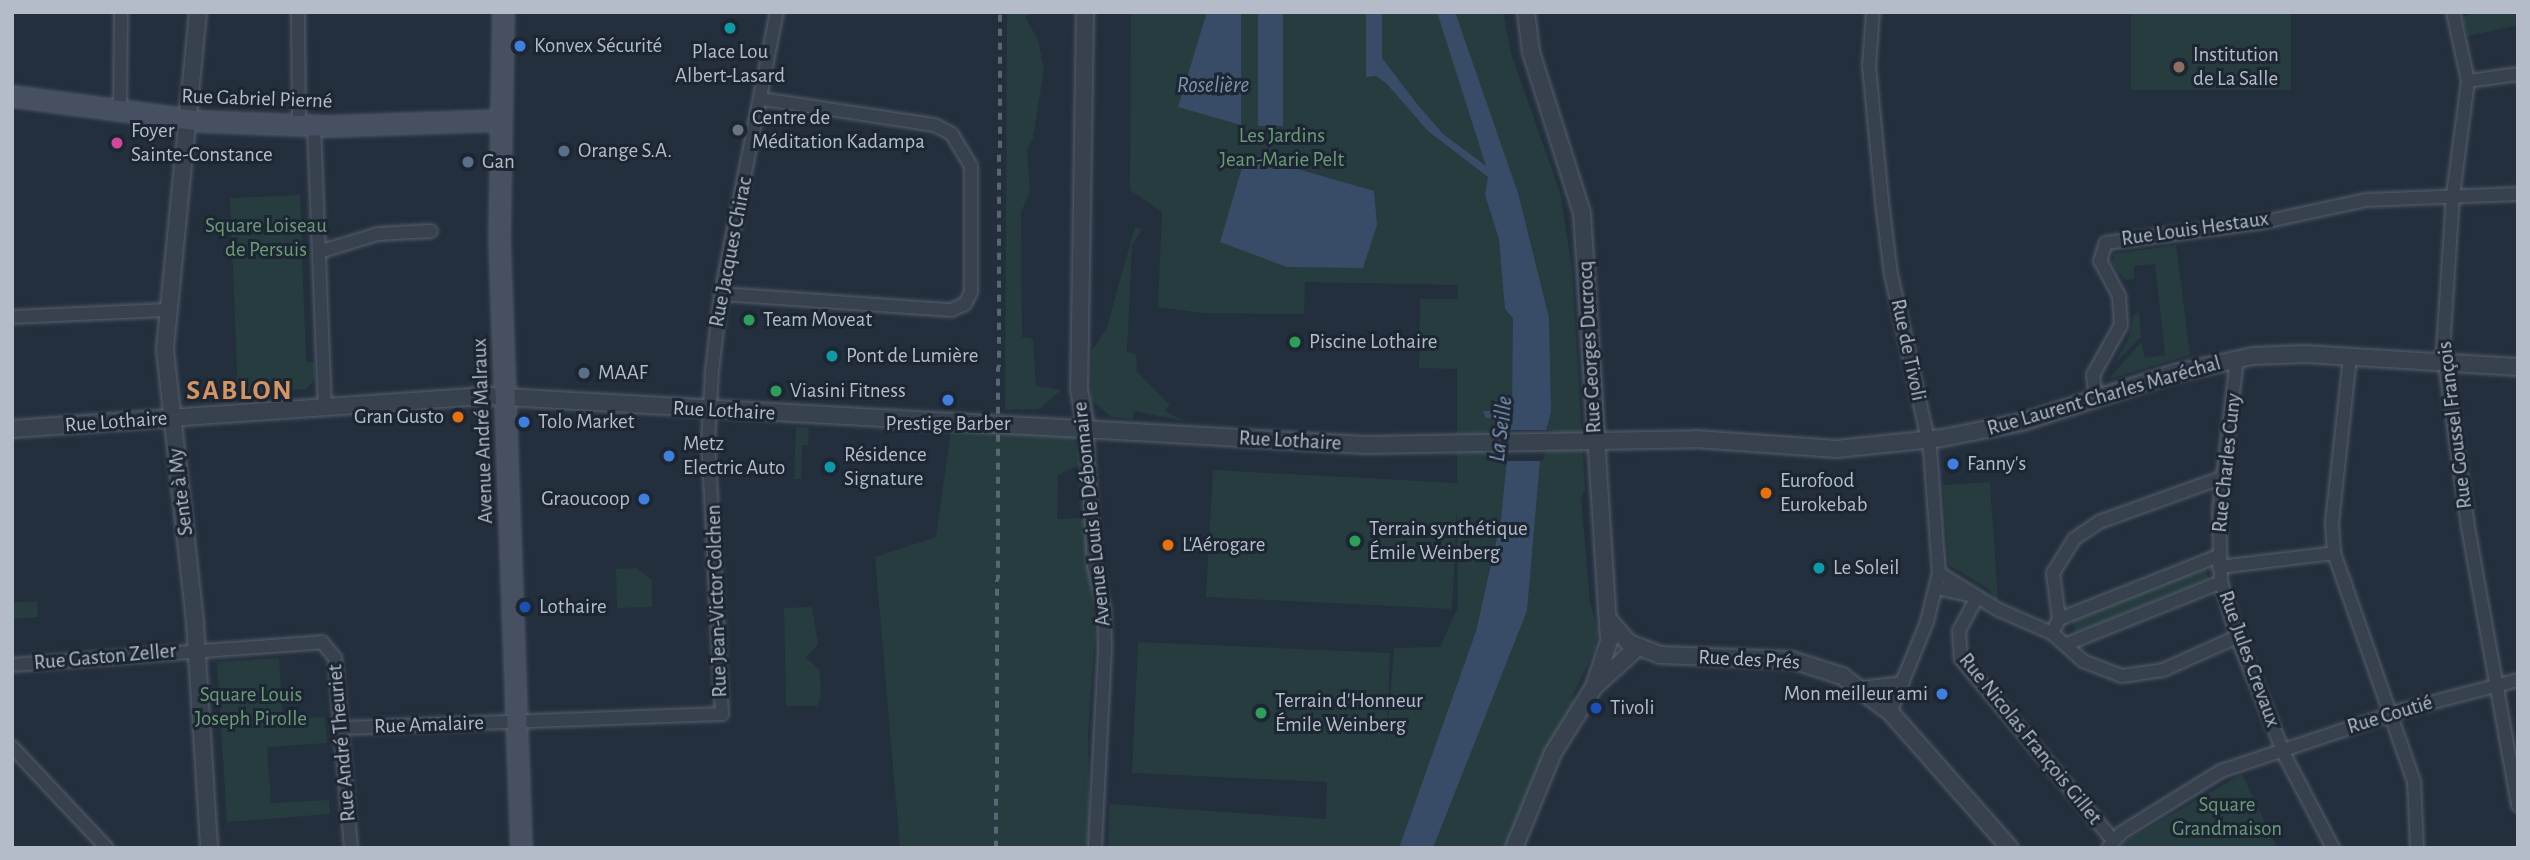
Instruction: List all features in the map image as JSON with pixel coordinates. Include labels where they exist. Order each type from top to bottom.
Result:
[{"type":"main road","name":"Avenue André Malraux","points":[[503,12],[499,239],[521,848]]},
{"type":"main road","name":"Rue Gabriel Pierné","points":[[12,96],[186,120],[306,125],[501,120]]},
{"type":"street","points":[[120,110],[121,12]]},
{"type":"street","name":"Sente à My","points":[[198,12],[166,310],[171,418],[197,649],[209,848]]},
{"type":"street","points":[[298,12],[318,253],[325,407]]},
{"type":"street","name":"Rue Jacques Chirac","points":[[710,410],[721,294],[777,12]]},
{"type":"street","name":"Avenue Louis le Débonnaire","points":[[1085,12],[1079,389],[1086,427],[1094,566],[1104,609],[1105,649],[1095,848]]},
{"type":"street","name":"Rue Georges Ducrocq","points":[[1514,848],[1553,753],[1594,687],[1608,650],[1582,213],[1531,52],[1525,12]]},
{"type":"street","name":"Rue de Tivoli","points":[[1872,12],[1869,66],[1882,202],[1891,274],[1928,440],[1939,573],[1937,588],[1890,712]]},
{"type":"street","name":"Rue Goussel François","points":[[2453,12],[2468,81],[2453,195],[2443,349],[2468,527],[2518,806]]},
{"type":"street","points":[[2468,81],[2518,74]]},
{"type":"street","points":[[721,294],[951,310],[965,304],[971,292],[971,166],[952,134],[934,125],[761,99]]},
{"type":"street","points":[[2453,195],[2518,194]]},
{"type":"street","name":"Rue Louis Hestaux","points":[[2096,399],[2093,375],[2120,325],[2119,296],[2100,261],[2106,243],[2264,222],[2366,200],[2453,195]]},
{"type":"street","points":[[318,253],[377,234],[431,231]]},
{"type":"street","points":[[12,317],[166,310]]},
{"type":"street","name":"Rue Laurent Charles Maréchal","points":[[1565,444],[1705,439],[1837,449],[1928,440],[2022,422],[2237,359],[2278,354],[2518,367]]},
{"type":"street","points":[[2350,357],[2333,547],[2346,598],[2392,713],[2414,780],[2417,848]]},
{"type":"street","name":"Rue Charles Cuny","points":[[2219,562],[2224,477],[2237,359]]},
{"type":"street","name":"Rue Lothaire","points":[[12,429],[505,396],[710,410],[1086,427],[1366,445],[1565,444]]},
{"type":"street","name":"Rue Jean-Victor Colchen","points":[[517,721],[722,714],[710,410]]},
{"type":"street","points":[[2052,633],[2059,619],[2053,573],[2074,539],[2099,522],[2224,477]]},
{"type":"street","points":[[2059,619],[2219,562],[2333,547]]},
{"type":"street","name":"Rue Jules Crevaux","points":[[2219,562],[2221,582],[2237,637],[2283,750],[2333,848]]},
{"type":"street","points":[[1939,573],[1977,597],[2052,633],[2083,661],[2101,671],[2142,675],[2237,637]]},
{"type":"street","points":[[2067,644],[2221,582]]},
{"type":"street","points":[[1937,588],[1977,597]]},
{"type":"street","name":"Rue Nicolas François Gillet","points":[[1977,597],[1959,631],[1961,659],[2110,844]]},
{"type":"street","name":"Rue des Prés","points":[[1607,618],[1622,637],[1639,648],[1660,655],[1792,660],[1827,668],[1861,688],[1890,712]]},
{"type":"street","name":"Rue André Theuriet","points":[[197,649],[322,642],[335,658],[351,848]]},
{"type":"street","name":"Rue Georges Ducrocq","points":[[1594,687],[1639,648]]},
{"type":"street","name":"Rue Gaston Zeller","points":[[12,665],[197,649]]},
{"type":"street","name":"Rue Coutié","points":[[2110,844],[2221,771],[2392,713],[2497,683],[2518,680]]},
{"type":"street","points":[[1861,688],[1903,683]]},
{"type":"street","points":[[1890,712],[2010,848]]},
{"type":"street","name":"Rue Amalaire","points":[[342,729],[517,721]]},
{"type":"street","points":[[12,747],[107,848]]},
{"type":"green space","points":[[1007,12],[1034,12],[1025,17],[1038,40],[1044,69],[1033,138],[1027,150],[1030,192],[1021,212],[1022,337],[1033,339],[1036,386],[1061,390],[1039,409],[1005,410]]},
{"type":"green space","name":"Les Jardins Jean-Marie Pelt","points":[[1131,12],[1442,12],[1530,284],[1501,520],[1476,631],[1399,848],[1108,848],[1109,804],[1326,819],[1327,782],[1132,773],[1138,642],[1390,653],[1386,750],[1394,648],[1440,647],[1458,607],[1457,508],[1452,609],[1206,597],[1213,470],[1457,483],[1457,369],[1419,368],[1420,299],[1458,299],[1458,285],[1305,282],[1304,314],[1201,313],[1158,307],[1162,212],[1130,190]]},
{"type":"green space","points":[[1446,12],[1503,12],[1511,54],[1560,192],[1572,268],[1585,489],[1581,498],[1590,603],[1598,631],[1595,649],[1571,699],[1575,701],[1545,752],[1506,848],[1433,848],[1527,611],[1548,314]]},
{"type":"green space","points":[[2131,12],[2291,12],[2291,90],[2131,90]]},
{"type":"green space","points":[[2479,12],[2518,12],[2518,25],[2468,36],[2462,17]]},
{"type":"green space","name":"Square Loiseau de Persuis","points":[[300,195],[306,362],[314,362],[315,379],[306,389],[238,394],[230,198]]},
{"type":"green space","points":[[1135,227],[1142,230],[1132,245],[1127,352],[1136,354],[1137,372],[1170,405],[1165,411],[1184,421],[1134,411],[1133,419],[1112,417],[1091,400],[1092,350],[1106,330]]},
{"type":"green space","points":[[2176,245],[2190,355],[2109,379],[2141,342],[2145,358],[2165,355],[2155,264],[2134,266],[2134,279],[2125,280],[2112,264],[2114,254]]},
{"type":"green space","points":[[2139,312],[2141,337],[2115,363],[2129,337],[2134,314]]},
{"type":"green space","points":[[952,423],[1063,429],[1074,438],[1082,464],[1058,475],[1057,519],[1085,518],[1095,636],[1088,733],[1090,848],[900,848],[875,557],[936,537]]},
{"type":"green space","points":[[796,427],[809,428],[808,445],[802,445],[801,479],[794,479]]},
{"type":"green space","points":[[1990,482],[1998,599],[1995,601],[1990,590],[1949,565],[1943,485]]},
{"type":"green space","points":[[2203,564],[2209,579],[2076,632],[2070,618]]},
{"type":"green space","points":[[637,568],[652,580],[652,607],[617,608],[616,569]]},
{"type":"green space","points":[[37,601],[38,617],[13,619],[12,603]]},
{"type":"green space","points":[[812,607],[818,644],[806,658],[820,670],[821,697],[817,706],[786,706],[784,608]]},
{"type":"green space","name":"Square Louis Joseph Pirolle","points":[[279,658],[283,719],[325,717],[327,743],[267,747],[271,803],[329,800],[330,814],[227,822],[217,662]]},
{"type":"green space","name":"Square Grandmaison","points":[[2242,774],[2277,848],[2120,848],[2124,842]]},
{"type":"water","name":"Roselière","points":[[1207,12],[1241,12],[1241,125],[1178,107]]},
{"type":"water","points":[[1258,12],[1283,12],[1283,126],[1258,126]]},
{"type":"water","points":[[1366,12],[1382,12],[1382,58],[1417,104],[1443,134],[1486,166],[1437,12],[1455,12],[1518,193],[1549,318],[1551,412],[1541,448],[1527,611],[1433,848],[1399,848],[1476,631],[1501,520],[1511,417],[1486,418],[1483,411],[1512,411],[1513,318],[1505,309],[1499,239],[1485,195],[1488,177],[1428,131],[1387,84],[1376,76],[1366,77]]},
{"type":"water","points":[[1246,154],[1374,191],[1377,225],[1363,268],[1287,267],[1220,242]]},
{"type":"pier","points":[[1507,430],[1553,430],[1543,461],[1505,461]]},
{"type":"railway","points":[[996,848],[1000,12]]},
{"type":"place","name":"Place Lou Albert-Lasard","points":[[730,28]]},
{"type":"place","name":"Konvex Sécurité","points":[[520,46]]},
{"type":"place","name":"Institution de La Salle","points":[[2179,67]]},
{"type":"place","name":"Centre de Méditation Kadampa","points":[[738,130]]},
{"type":"place","name":"Foyer Sainte-Constance","points":[[117,143]]},
{"type":"place","name":"Orange S.A.","points":[[564,151]]},
{"type":"place","name":"Gan","points":[[468,162]]},
{"type":"place","name":"Team Moveat","points":[[749,320]]},
{"type":"place","name":"Piscine Lothaire","points":[[1295,342]]},
{"type":"place","name":"Pont de Lumière","points":[[832,356]]},
{"type":"place","name":"MAAF","points":[[584,373]]},
{"type":"place","name":"Viasini Fitness","points":[[776,391]]},
{"type":"place","name":"Prestige Barber","points":[[948,400]]},
{"type":"place","name":"Gran Gusto","points":[[458,417]]},
{"type":"place","name":"Tolo Market","points":[[524,422]]},
{"type":"place","name":"Metz Electric Auto","points":[[669,456]]},
{"type":"place","name":"Fanny's","points":[[1953,464]]},
{"type":"place","name":"Résidence Signature","points":[[830,467]]},
{"type":"place","name":"Eurofood Eurokebab","points":[[1766,493]]},
{"type":"place","name":"Graoucoop","points":[[644,499]]},
{"type":"place","name":"Terrain synthétique Émile Weinberg","points":[[1355,541]]},
{"type":"place","name":"L'Aérogare","points":[[1168,545]]},
{"type":"place","name":"Le Soleil","points":[[1819,568]]},
{"type":"place","name":"Lothaire","points":[[525,607]]},
{"type":"place","name":"Mon meilleur ami","points":[[1942,694]]},
{"type":"place","name":"Tivoli","points":[[1596,708]]},
{"type":"place","name":"Terrain d'Honneur Émile Weinberg","points":[[1261,713]]},
{"type":"district","name":"SABLON","points":[[240,391]]},
{"type":"water label","name":"La Seille","points":[[1502,429]]}]
